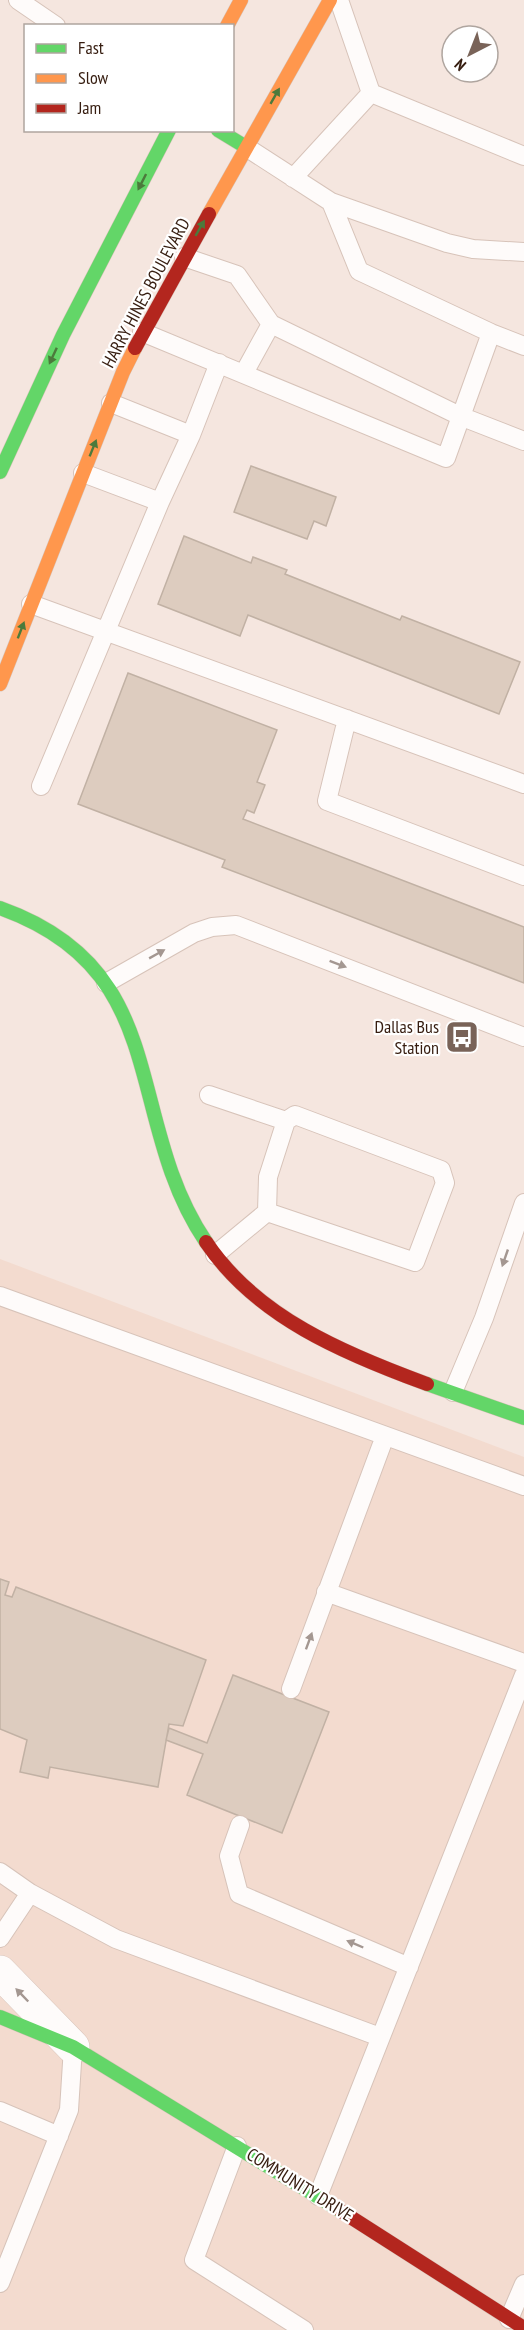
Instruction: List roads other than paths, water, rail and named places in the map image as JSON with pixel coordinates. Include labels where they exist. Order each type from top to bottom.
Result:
[{"type":"street","points":[[228,24],[241,0]]},
{"type":"street","name":"HARRY HINES BOULEVARD","points":[[0,684],[111,403],[142,332],[330,0]]},
{"type":"street","points":[[0,472],[63,335],[168,132]]},
{"type":"street","points":[[221,132],[246,147]]},
{"type":"street","points":[[0,908],[42,926],[78,952],[106,983],[125,1018],[138,1055],[179,1196],[201,1238],[232,1276],[267,1305],[308,1333],[358,1357],[524,1418]]},
{"type":"street","name":"COMMUNITY DRIVE","points":[[0,1972],[73,2047]]},
{"type":"street","name":"COMMUNITY DRIVE","points":[[0,2016],[73,2047],[318,2196],[516,2323]]},
{"type":"lane","points":[[18,0],[53,24]]},
{"type":"lane","points":[[339,0],[370,93],[524,156]]},
{"type":"lane","points":[[293,178],[370,93]]},
{"type":"lane","points":[[246,147],[331,202],[447,243],[473,249],[524,252]]},
{"type":"lane","points":[[331,202],[359,271],[491,333],[524,346]]},
{"type":"lane","points":[[184,256],[237,275],[271,324],[460,416],[524,441]]},
{"type":"lane","points":[[244,373],[271,324]]},
{"type":"lane","points":[[142,332],[446,458],[491,333]]},
{"type":"lane","points":[[41,786],[219,363]]},
{"type":"lane","points":[[111,403],[190,435]]},
{"type":"lane","points":[[83,473],[160,502]]},
{"type":"lane","points":[[32,604],[524,784]]},
{"type":"lane","points":[[346,719],[327,801],[524,876]]},
{"type":"lane","points":[[106,983],[194,933],[212,927],[236,925],[524,1036]]},
{"type":"lane","points":[[209,1095],[286,1121]]},
{"type":"lane","points":[[215,1255],[267,1212],[268,1176],[286,1121],[295,1115],[430,1165],[441,1170],[445,1183],[415,1262],[267,1212]]},
{"type":"lane","points":[[453,1392],[484,1318],[524,1203]]},
{"type":"lane","points":[[0,1296],[524,1486]]},
{"type":"lane","points":[[291,1689],[385,1436]]},
{"type":"lane","points":[[327,1592],[524,1663]]},
{"type":"lane","points":[[318,2196],[524,1675]]},
{"type":"lane","points":[[240,1826],[229,1856],[239,1894],[409,1967]]},
{"type":"lane","points":[[0,1872],[30,1893],[116,1939],[380,2037]]},
{"type":"lane","points":[[0,1938],[30,1893]]},
{"type":"lane","points":[[0,2283],[69,2110],[73,2047]]},
{"type":"lane","points":[[0,2111],[59,2136]]},
{"type":"lane","points":[[237,2146],[194,2260],[304,2330]]},
{"type":"lane","points":[[516,2323],[524,2284]]},
{"type":"place","name":"Dallas Bus Station","points":[[462,1037]]}]
